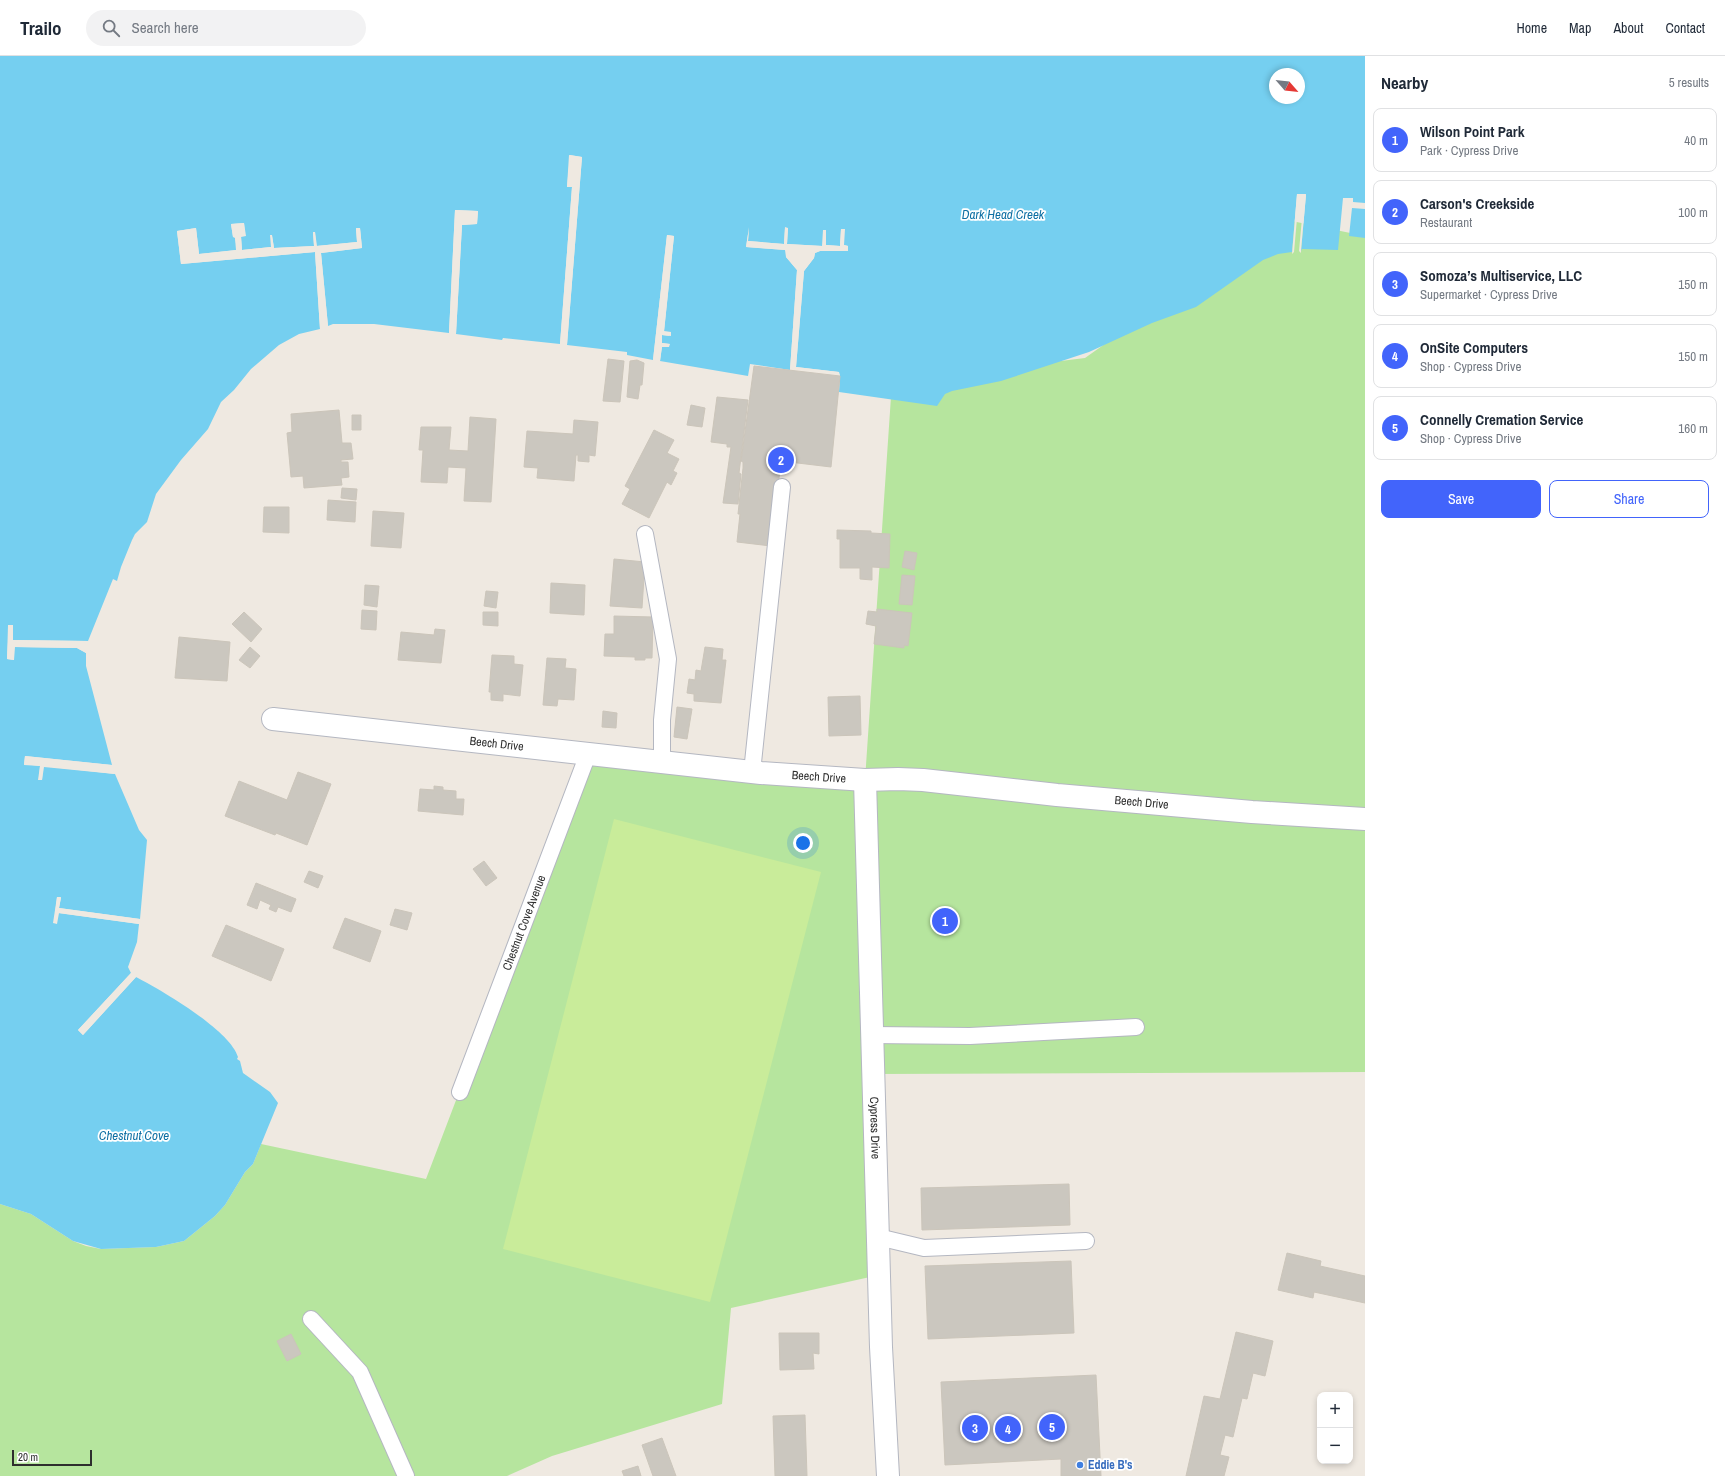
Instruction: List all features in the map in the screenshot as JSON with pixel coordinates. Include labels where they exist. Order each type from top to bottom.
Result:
[{"type":"street","name":"Beech Drive","points":[[273,719],[752,772],[865,780],[923,780],[1057,795],[1252,812],[1365,819]]},
{"type":"street","name":"Cypress Drive","points":[[865,780],[881,1347],[888,1476]]},
{"type":"lane","points":[[752,772],[782,487]]},
{"type":"lane","points":[[645,534],[668,659],[662,720],[662,762]]},
{"type":"lane","name":"Chestnut Cove Avenue","points":[[460,1092],[588,754]]},
{"type":"lane","points":[[872,1035],[970,1036],[1136,1026]]},
{"type":"lane","points":[[878,1237],[924,1248],[1086,1241]]},
{"type":"lane","points":[[311,1319],[360,1372],[406,1476]]},
{"type":"green space","points":[[1282,219],[1365,236],[1365,1072],[873,1074],[879,1275],[731,1308],[722,1404],[552,1456],[507,1476],[0,1476],[0,1204],[31,1214],[73,1241],[86,1246],[101,1249],[156,1247],[184,1241],[215,1216],[225,1205],[245,1172],[253,1164],[261,1144],[426,1179],[588,754],[865,780],[892,382],[1085,358]]},
{"type":"green space","points":[[614,819],[821,872],[710,1302],[503,1249]]},
{"type":"water","name":"Dark Head Creek","points":[[0,56],[1365,56],[1365,203],[1353,202],[1353,198],[1343,198],[1338,250],[1302,249],[1301,251],[1306,195],[1297,194],[1292,252],[1278,254],[1263,260],[1196,307],[1152,323],[1089,352],[1001,381],[952,391],[945,394],[937,406],[839,392],[839,372],[796,367],[804,271],[814,258],[815,253],[820,251],[848,251],[848,246],[844,245],[844,229],[841,229],[840,246],[826,245],[826,230],[824,230],[823,246],[787,244],[788,228],[785,228],[784,244],[748,241],[749,228],[746,247],[786,250],[786,257],[797,270],[790,370],[750,364],[748,376],[660,361],[662,346],[670,344],[662,343],[662,335],[670,336],[664,332],[674,236],[667,235],[653,360],[627,355],[627,352],[567,345],[582,157],[570,155],[567,187],[572,187],[560,344],[503,338],[502,340],[456,334],[462,225],[477,224],[478,211],[455,210],[449,333],[374,324],[333,324],[328,326],[321,253],[362,248],[360,228],[356,229],[357,242],[316,246],[315,232],[313,232],[314,246],[274,248],[271,235],[271,247],[242,250],[241,236],[245,236],[244,223],[231,224],[237,250],[199,254],[196,228],[177,231],[181,264],[315,252],[320,329],[299,334],[279,345],[251,369],[234,390],[221,402],[208,429],[181,460],[156,494],[147,522],[135,534],[132,540],[117,581],[113,579],[88,641],[13,640],[13,626],[9,625],[7,659],[14,660],[14,647],[77,648],[86,653],[86,666],[112,765],[25,756],[24,764],[40,766],[39,780],[42,780],[43,766],[115,774],[139,830],[147,840],[140,919],[59,908],[61,898],[57,897],[54,923],[58,913],[139,924],[137,942],[128,967],[131,973],[78,1030],[83,1035],[136,977],[177,1001],[209,1023],[232,1046],[238,1057],[237,1059],[240,1061],[243,1073],[270,1092],[278,1103],[253,1164],[245,1172],[225,1205],[215,1216],[184,1241],[156,1247],[101,1249],[73,1241],[31,1214],[0,1204]]},
{"type":"water","points":[[1352,208],[1365,209],[1365,238],[1349,236]]},
{"type":"pier","points":[[569,155],[582,157],[567,345],[565,345],[580,158],[571,158],[569,185],[573,185],[574,187],[562,345],[560,344],[572,187],[567,187]]},
{"type":"pier","points":[[1297,194],[1306,194],[1301,253],[1299,251],[1304,196],[1299,196],[1294,252],[1292,254]]},
{"type":"pier","points":[[455,210],[478,211],[477,224],[462,225],[456,334],[454,334],[460,225],[461,223],[475,223],[476,213],[457,212],[451,333],[449,333]]},
{"type":"pier","points":[[244,223],[246,236],[241,237],[242,250],[271,247],[270,235],[272,235],[274,248],[314,246],[313,232],[315,232],[317,246],[357,242],[356,228],[360,228],[362,248],[321,253],[328,326],[326,326],[319,252],[360,247],[358,230],[358,244],[242,252],[240,250],[239,236],[243,234],[242,225],[233,226],[234,235],[237,237],[238,251],[199,256],[197,255],[194,230],[179,232],[183,261],[316,250],[322,328],[320,329],[315,252],[181,264],[177,231],[196,228],[199,254],[236,250],[235,238],[233,237],[231,224]]},
{"type":"pier","points":[[749,227],[748,241],[784,244],[785,227],[788,228],[787,244],[822,246],[823,230],[826,230],[826,245],[840,246],[841,229],[845,229],[844,245],[848,246],[848,251],[820,251],[815,253],[814,258],[804,271],[796,367],[839,372],[839,375],[837,375],[837,373],[795,369],[794,367],[802,271],[812,257],[814,251],[820,249],[846,248],[748,243],[748,245],[787,248],[788,256],[799,270],[792,370],[790,370],[797,270],[786,257],[785,250],[746,247]]},
{"type":"pier","points":[[667,235],[674,236],[664,331],[671,332],[671,336],[662,335],[662,343],[670,344],[669,347],[662,347],[660,361],[658,360],[660,335],[662,333],[672,237],[668,237],[655,360],[653,360]]},
{"type":"pier","points":[[8,625],[13,625],[13,640],[88,641],[88,643],[12,642],[10,627],[9,658],[12,658],[12,647],[14,645],[78,646],[86,651],[86,653],[77,648],[15,647],[14,660],[7,659]]},
{"type":"pier","points":[[25,756],[112,765],[113,767],[27,758],[26,763],[114,772],[115,774],[44,767],[42,780],[38,780],[40,766],[24,765]]},
{"type":"pier","points":[[57,897],[61,897],[59,908],[140,919],[140,921],[57,909],[57,912],[140,922],[139,924],[59,913],[57,924],[53,923]]},
{"type":"pier","points":[[131,973],[132,975],[81,1030],[83,1032],[134,976],[136,977],[83,1035],[78,1030]]},
{"type":"building","points":[[608,359],[624,361],[620,402],[603,401]]},
{"type":"building","points":[[637,360],[644,363],[642,385],[640,385],[638,399],[627,397],[630,361]]},
{"type":"building","points":[[754,366],[840,376],[831,467],[781,461],[771,546],[737,542],[740,514],[738,514],[743,468],[743,462],[741,461]]},
{"type":"building","points":[[717,397],[748,400],[739,473],[741,474],[738,504],[723,503],[731,447],[727,447],[727,444],[711,442]]},
{"type":"building","points":[[691,405],[705,408],[702,427],[687,425]]},
{"type":"building","points":[[339,410],[342,443],[351,443],[353,459],[341,460],[341,462],[348,462],[349,477],[341,478],[342,485],[304,488],[303,476],[291,477],[287,433],[292,432],[291,414]]},
{"type":"building","points":[[352,415],[361,415],[361,430],[352,430]]},
{"type":"building","points":[[470,417],[496,419],[491,502],[464,501],[466,468],[448,467],[447,483],[421,482],[423,450],[419,450],[421,427],[451,427],[449,450],[468,451]]},
{"type":"building","points":[[574,420],[598,422],[595,456],[589,455],[589,462],[578,461],[578,455],[576,455],[574,481],[537,478],[538,468],[524,467],[527,431],[573,434]]},
{"type":"building","points":[[654,430],[674,440],[667,453],[679,459],[673,471],[677,473],[671,485],[667,482],[649,518],[622,504],[630,489],[625,486]]},
{"type":"building","points":[[342,488],[357,489],[356,500],[341,498]]},
{"type":"building","points":[[328,500],[356,502],[355,522],[327,520]]},
{"type":"building","points":[[264,507],[289,507],[289,533],[263,532]]},
{"type":"building","points":[[373,511],[404,513],[401,548],[371,546]]},
{"type":"building","points":[[837,530],[871,531],[871,533],[890,534],[889,568],[872,567],[872,580],[860,579],[860,568],[840,568],[840,539],[837,539]]},
{"type":"building","points":[[905,551],[917,553],[914,570],[902,567]]},
{"type":"building","points":[[614,559],[645,562],[642,608],[610,606]]},
{"type":"building","points":[[902,575],[915,576],[912,605],[899,604]]},
{"type":"building","points":[[551,583],[585,585],[584,615],[550,613]]},
{"type":"building","points":[[365,585],[379,586],[377,607],[364,605]]},
{"type":"building","points":[[486,591],[498,592],[496,608],[484,606]]},
{"type":"building","points":[[877,609],[912,613],[908,646],[904,645],[904,648],[874,644],[876,626],[866,624],[868,611],[877,612]]},
{"type":"building","points":[[362,610],[377,611],[376,630],[361,629]]},
{"type":"building","points":[[244,612],[262,629],[251,642],[232,624]]},
{"type":"building","points":[[483,612],[498,612],[498,626],[483,625]]},
{"type":"building","points":[[614,616],[653,617],[652,658],[635,660],[635,657],[604,656],[605,634],[614,634]]},
{"type":"building","points":[[435,629],[445,630],[441,663],[398,660],[401,632],[434,635]]},
{"type":"building","points":[[179,637],[230,642],[227,681],[175,678]]},
{"type":"building","points":[[250,647],[260,656],[250,668],[239,660]]},
{"type":"building","points":[[705,647],[723,649],[722,660],[726,660],[721,703],[694,701],[694,694],[687,693],[689,679],[695,680],[696,670],[701,671]]},
{"type":"building","points":[[492,655],[514,656],[514,664],[523,665],[520,696],[503,694],[503,701],[491,700],[491,692],[489,692]]},
{"type":"building","points":[[547,658],[566,659],[565,668],[576,669],[574,700],[558,699],[557,706],[543,705]]},
{"type":"building","points":[[860,696],[861,735],[829,736],[828,697]]},
{"type":"building","points":[[677,707],[692,709],[687,739],[674,737]]},
{"type":"building","points":[[603,711],[617,713],[616,728],[602,727]]},
{"type":"building","points":[[298,772],[331,784],[307,845],[276,833],[275,835],[225,816],[239,781],[287,800]]},
{"type":"building","points":[[434,786],[443,787],[443,790],[456,791],[456,799],[464,799],[463,815],[418,811],[420,789],[434,790]]},
{"type":"building","points":[[484,861],[497,878],[486,886],[473,869]]},
{"type":"building","points":[[309,871],[323,876],[318,888],[304,882]]},
{"type":"building","points":[[256,883],[296,899],[291,912],[278,907],[276,912],[269,909],[271,905],[260,900],[257,909],[247,905]]},
{"type":"building","points":[[395,909],[412,913],[407,930],[390,925]]},
{"type":"building","points":[[345,918],[381,931],[370,962],[333,948]]},
{"type":"building","points":[[226,925],[284,949],[271,981],[212,956]]},
{"type":"building","points":[[1069,1184],[1070,1225],[922,1230],[921,1188]]},
{"type":"building","points":[[1287,1253],[1321,1261],[1320,1266],[1365,1276],[1365,1303],[1314,1292],[1313,1298],[1278,1290]]},
{"type":"building","points":[[1071,1261],[1074,1333],[928,1339],[925,1266]]},
{"type":"building","points":[[1236,1332],[1273,1341],[1265,1376],[1253,1373],[1247,1399],[1242,1398],[1233,1437],[1225,1435],[1220,1455],[1229,1457],[1224,1476],[1186,1476],[1204,1396],[1220,1399]]},
{"type":"building","points":[[779,1333],[819,1333],[819,1354],[813,1353],[814,1369],[780,1370]]},
{"type":"building","points":[[291,1334],[301,1354],[287,1361],[277,1341]]},
{"type":"building","points":[[1096,1375],[1101,1476],[1061,1476],[1061,1459],[945,1465],[941,1382]]},
{"type":"building","points":[[805,1415],[807,1476],[775,1476],[773,1416]]},
{"type":"building","points":[[662,1438],[676,1476],[653,1476],[642,1445]]},
{"type":"building","points":[[638,1466],[641,1476],[624,1476],[622,1471]]},
{"type":"place","name":"Carson's Creekside","points":[[781,460]]},
{"type":"place","name":"Wilson Point Park","points":[[945,921]]},
{"type":"place","name":"Connelly Cremation Service","points":[[1052,1427]]},
{"type":"place","name":"Somoza’s Multiservice, LLC","points":[[975,1428]]},
{"type":"place","name":"OnSite Computers","points":[[1008,1429]]},
{"type":"place","name":"Eddie B's","points":[[1080,1465]]},
{"type":"water label","name":"Chestnut Cove","points":[[134,1135]]}]
